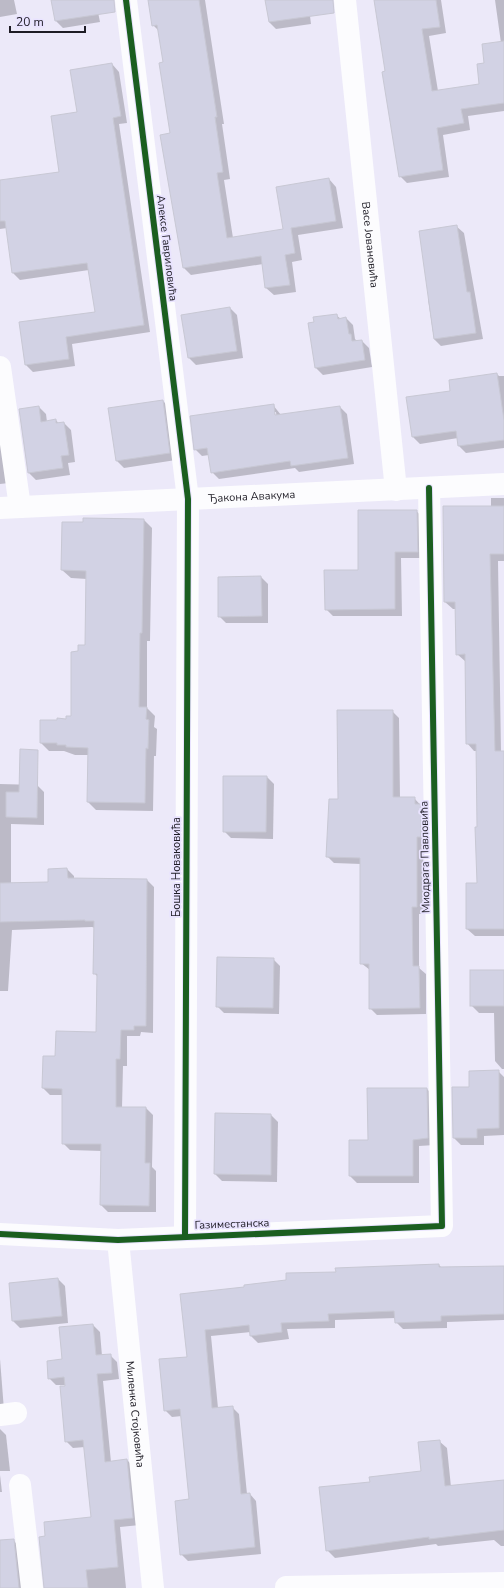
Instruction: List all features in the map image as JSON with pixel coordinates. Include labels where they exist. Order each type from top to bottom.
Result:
[{"type":"street","name":"Алексе Гавриловића","points":[[126,0],[188,499]]},
{"type":"street","name":"Васе Јовановића","points":[[346,0],[396,490]]},
{"type":"street","points":[[0,367],[10,507]]},
{"type":"street","name":"Ђакона Авакума","points":[[10,507],[504,484]]},
{"type":"street","name":"Миодрага Павловића","points":[[429,488],[442,1226]]},
{"type":"street","name":"Бошка Новаковића","points":[[184,1236],[188,499]]},
{"type":"street","name":"Газиместанска","points":[[0,1234],[118,1240],[442,1226]]},
{"type":"street","name":"Миленка Стојковића","points":[[118,1240],[153,1588]]},
{"type":"street","points":[[20,1485],[32,1588]]},
{"type":"street","points":[[286,1587],[504,1583]]},
{"type":"building","points":[[51,0],[114,0],[115,12],[55,21]]},
{"type":"building","points":[[148,0],[199,0],[217,117],[215,117],[223,172],[217,173],[227,238],[283,229],[276,187],[329,178],[336,221],[291,228],[295,253],[285,255],[290,285],[265,288],[261,256],[183,268],[160,135],[170,133],[159,63],[163,62],[157,25],[152,26]]},
{"type":"building","points":[[265,0],[333,0],[334,13],[269,22]]},
{"type":"building","points":[[374,0],[436,0],[440,27],[422,29],[432,91],[479,84],[477,64],[484,63],[482,44],[504,41],[504,103],[461,109],[464,123],[437,128],[443,170],[399,177],[382,72],[385,71]]},
{"type":"building","points":[[112,63],[121,116],[113,118],[144,325],[66,337],[69,359],[25,365],[19,322],[95,312],[87,263],[12,273],[5,221],[0,221],[0,180],[59,172],[51,116],[77,112],[70,70]]},
{"type":"building","points":[[457,225],[467,292],[470,292],[476,333],[434,339],[419,231]]},
{"type":"building","points":[[230,307],[237,351],[188,358],[181,315]]},
{"type":"building","points":[[337,314],[338,319],[346,317],[349,334],[351,334],[352,341],[362,340],[365,360],[315,368],[308,323],[314,322],[313,317]]},
{"type":"building","points":[[497,373],[504,420],[504,440],[458,446],[456,431],[412,437],[406,397],[450,391],[449,380]]},
{"type":"building","points":[[163,400],[170,453],[116,461],[108,408]]},
{"type":"building","points":[[274,404],[275,415],[340,406],[348,458],[291,466],[290,461],[211,473],[207,448],[194,450],[190,416]]},
{"type":"building","points":[[39,406],[41,422],[56,419],[56,423],[64,422],[69,455],[61,456],[63,468],[28,473],[19,409]]},
{"type":"building","points":[[443,506],[504,506],[504,554],[490,554],[495,751],[504,751],[504,929],[466,929],[466,883],[477,883],[475,827],[477,827],[476,744],[466,744],[465,654],[456,655],[455,602],[444,602]]},
{"type":"building","points":[[358,510],[417,510],[418,552],[395,552],[395,609],[325,610],[324,570],[358,570]]},
{"type":"building","points":[[83,518],[144,519],[139,707],[147,707],[146,719],[149,720],[148,749],[146,748],[145,803],[87,802],[88,748],[66,747],[66,745],[57,745],[57,743],[40,743],[40,720],[57,720],[57,718],[66,719],[66,716],[71,716],[71,652],[78,651],[78,645],[85,645],[86,571],[61,570],[62,522],[83,522]]},
{"type":"building","points":[[261,576],[262,616],[218,617],[218,577]]},
{"type":"building","points":[[337,710],[393,710],[393,797],[415,797],[415,804],[421,804],[421,837],[417,837],[417,907],[412,907],[413,966],[419,966],[420,1008],[369,1009],[369,964],[360,964],[360,858],[326,857],[329,799],[338,799]]},
{"type":"building","points":[[20,749],[38,750],[37,818],[6,817],[6,792],[19,792]]},
{"type":"building","points":[[223,776],[267,776],[266,832],[223,832]]},
{"type":"building","points":[[67,868],[68,878],[147,879],[146,1026],[134,1026],[134,1030],[121,1030],[120,1059],[116,1059],[116,1107],[146,1107],[145,1163],[150,1163],[149,1206],[100,1205],[101,1144],[62,1144],[62,1089],[42,1088],[43,1056],[55,1056],[56,1031],[96,1032],[97,974],[93,974],[94,921],[0,922],[0,883],[48,882],[48,869]]},
{"type":"building","points":[[217,957],[274,958],[273,1008],[216,1007]]},
{"type":"building","points":[[470,970],[504,970],[504,1006],[470,1006]]},
{"type":"building","points":[[499,1070],[499,1128],[477,1129],[477,1138],[453,1138],[452,1087],[469,1087],[469,1071]]},
{"type":"building","points":[[367,1088],[427,1088],[428,1138],[413,1140],[413,1176],[349,1176],[349,1140],[368,1140]]},
{"type":"building","points":[[215,1113],[271,1114],[271,1175],[214,1174]]},
{"type":"building","points":[[439,1264],[439,1267],[504,1266],[504,1314],[441,1316],[441,1321],[395,1323],[394,1311],[328,1314],[329,1321],[281,1323],[282,1332],[250,1336],[249,1325],[205,1330],[212,1408],[233,1406],[241,1494],[250,1493],[255,1547],[180,1555],[175,1501],[189,1499],[180,1409],[164,1411],[159,1359],[187,1357],[180,1294],[244,1287],[244,1285],[286,1280],[286,1273],[336,1272],[335,1268]]},
{"type":"building","points":[[58,1278],[62,1316],[12,1321],[9,1283]]},
{"type":"building","points":[[93,1324],[96,1355],[111,1354],[112,1373],[97,1374],[105,1462],[127,1459],[133,1518],[114,1520],[118,1567],[86,1570],[88,1588],[44,1588],[39,1537],[45,1536],[44,1522],[91,1517],[83,1440],[65,1442],[60,1386],[65,1386],[64,1377],[48,1379],[47,1361],[62,1359],[59,1327]]},
{"type":"building","points":[[440,1440],[445,1486],[504,1480],[504,1530],[429,1539],[429,1537],[326,1551],[319,1487],[370,1482],[369,1477],[421,1471],[418,1442]]},
{"type":"building","points":[[14,1539],[19,1588],[0,1588],[0,1540]]},
{"type":"cycle path","points":[[126,0],[188,499],[185,1236]]},
{"type":"cycle path","points":[[0,1234],[118,1240],[442,1226],[429,488]]}]
